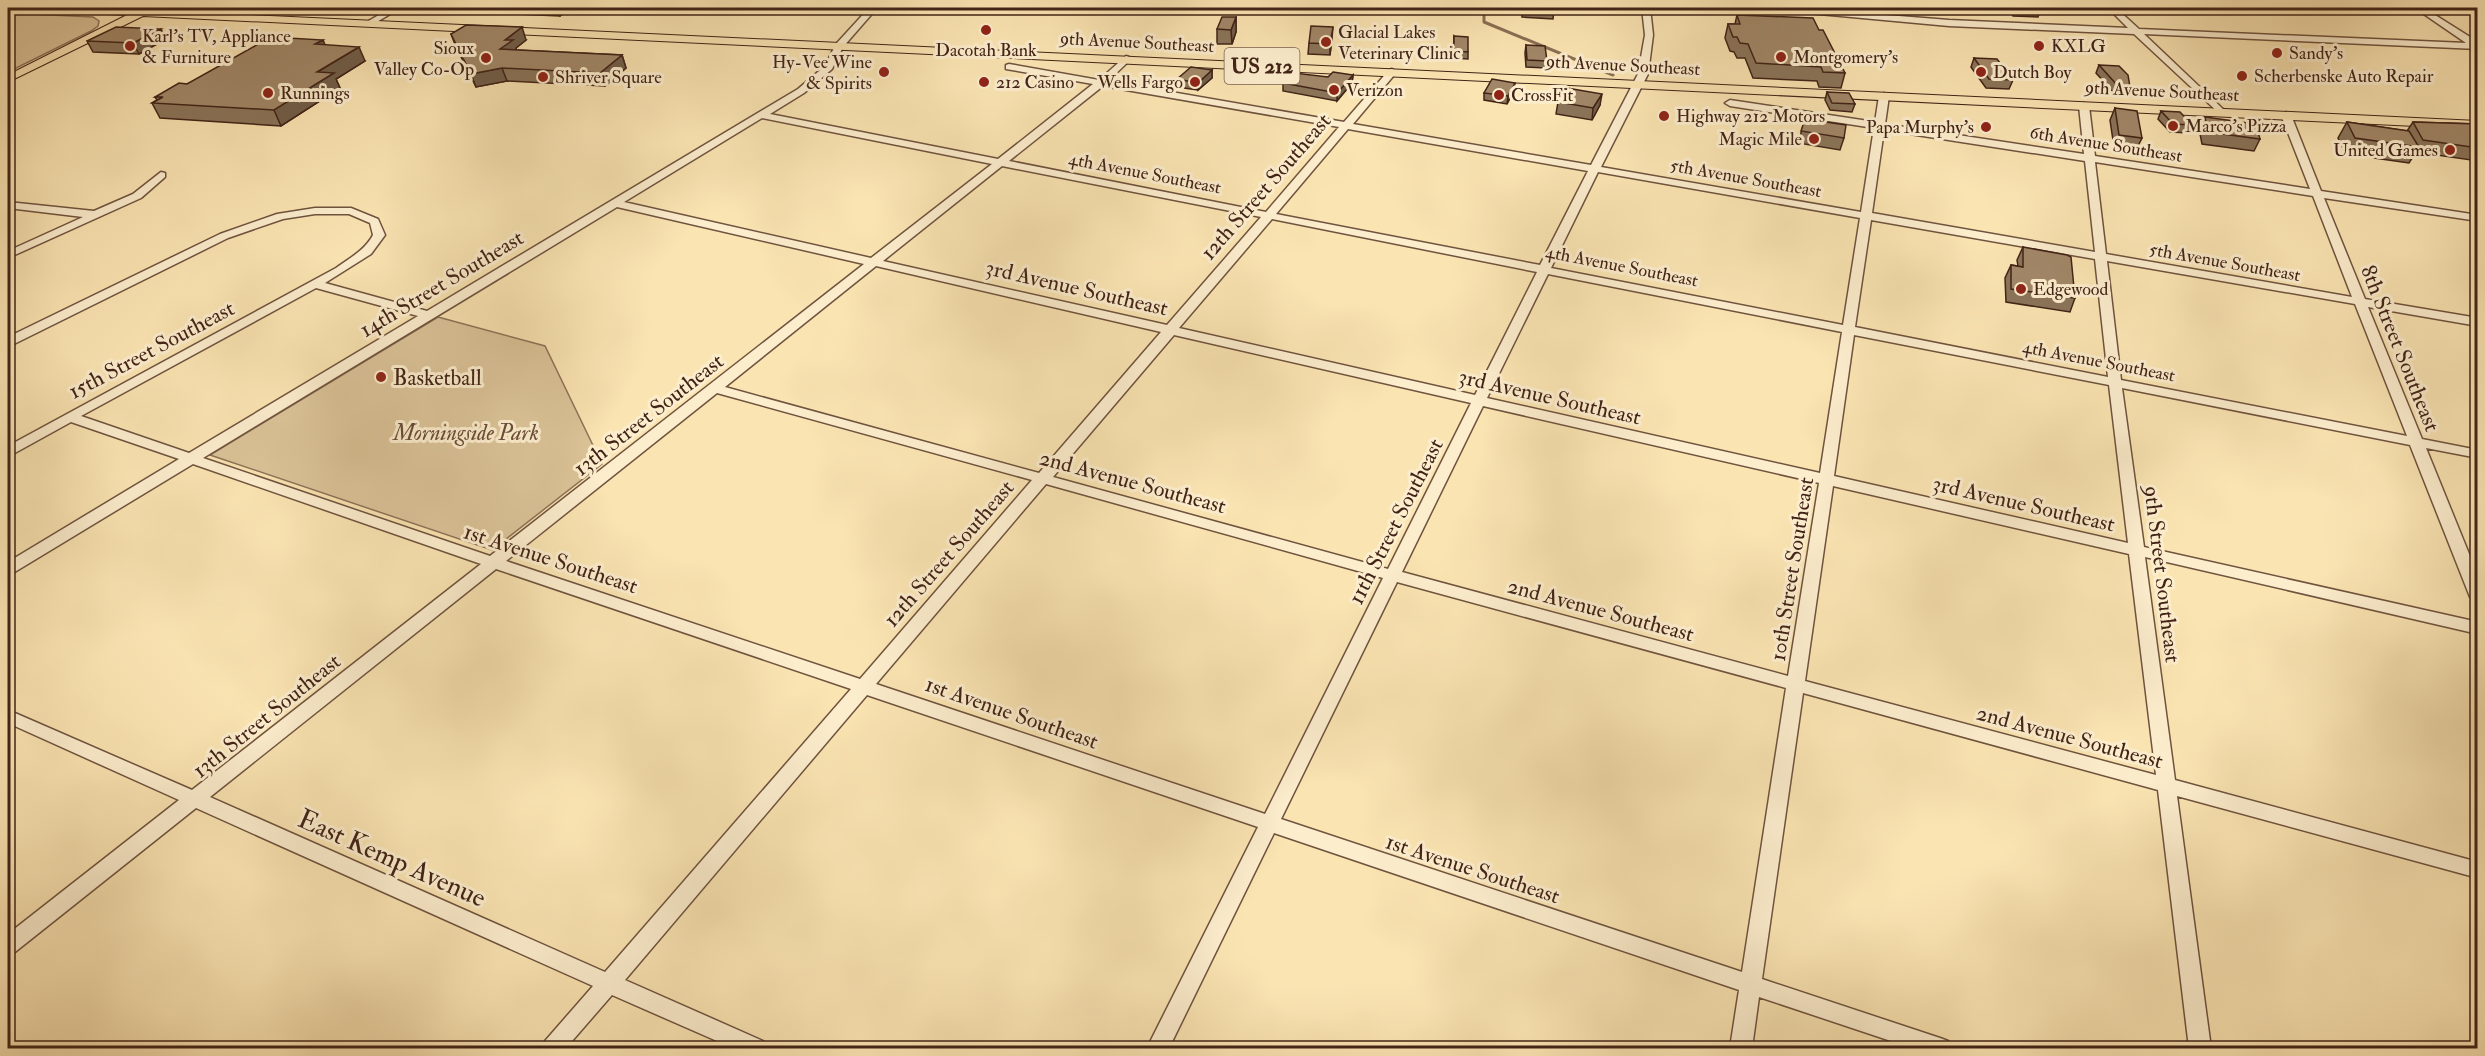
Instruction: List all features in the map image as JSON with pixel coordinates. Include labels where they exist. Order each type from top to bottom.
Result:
[{"type":"main road","name":"9th Avenue Southeast","points":[[47,8],[147,10],[838,46],[2478,124]]},
{"type":"main road","points":[[8,79],[147,10]]},
{"type":"street","points":[[369,23],[396,8]]},
{"type":"street","name":"14th Street Southeast","points":[[8,569],[812,84],[829,67],[838,46],[873,8]]},
{"type":"street","name":"11th Street Southeast","points":[[1158,1048],[1594,169],[1639,84],[1649,34],[1646,8]]},
{"type":"street","points":[[1775,8],[1948,23],[2477,46]]},
{"type":"street","points":[[2112,8],[2221,112]]},
{"type":"street","points":[[2419,8],[2477,46]]},
{"type":"street","name":"13th Street Southeast","points":[[8,946],[1102,82],[1126,59]]},
{"type":"street","name":"5th Avenue Southeast","points":[[1009,67],[2478,322]]},
{"type":"street","name":"12th Street Southeast","points":[[554,1048],[1392,72]]},
{"type":"street","name":"10th Street Southeast","points":[[1740,1048],[1884,96]]},
{"type":"street","name":"6th Avenue Southeast","points":[[1730,103],[2478,218]]},
{"type":"street","name":"9th Street Southeast","points":[[2084,106],[2115,382],[2200,1048]]},
{"type":"street","name":"4th Avenue Southeast","points":[[760,115],[2478,454]]},
{"type":"street","name":"8th Street Southeast","points":[[2286,115],[2478,597]]},
{"type":"street","points":[[8,255],[146,190],[161,175]]},
{"type":"street","name":"3rd Avenue Southeast","points":[[614,203],[2478,628]]},
{"type":"street","points":[[8,205],[97,215]]},
{"type":"street","name":"15th Street Southeast","points":[[8,342],[244,227],[281,216],[333,210],[351,211],[364,215],[374,221],[378,228],[379,235],[374,244],[356,260],[8,451]]},
{"type":"street","points":[[315,284],[428,315]]},
{"type":"street","name":"2nd Avenue Southeast","points":[[714,388],[1392,576],[2478,870]]},
{"type":"street","name":"1st Avenue Southeast","points":[[70,417],[494,563],[1940,1048]]},
{"type":"street","name":"East Kemp Avenue","points":[[8,716],[755,1048]]},
{"type":"green space","points":[[8,13],[93,17],[99,21],[98,26],[91,31],[8,72]]},
{"type":"green space","name":"Morningside Park","points":[[438,317],[545,346],[602,464],[492,550],[210,455]]},
{"type":"building","name":"Montgomery's","points":[[1737,15],[1813,18],[1819,30],[1823,30],[1845,73],[1823,72],[1821,67],[1756,63],[1748,44],[1740,43],[1737,37],[1733,37],[1728,24],[1740,24]]},
{"type":"building","points":[[1222,17],[1236,17],[1231,30],[1217,29]]},
{"type":"building","points":[[466,25],[522,27],[505,40],[513,40],[500,49],[622,55],[600,73],[502,68],[471,74],[451,34]]},
{"type":"building","points":[[1311,26],[1333,27],[1330,44],[1309,43]]},
{"type":"building","points":[[116,27],[161,29],[133,43],[87,41]]},
{"type":"building","points":[[1454,36],[1468,37],[1468,52],[1454,51]]},
{"type":"building","name":"Runnings","points":[[271,37],[323,40],[315,44],[359,47],[317,72],[334,73],[274,110],[152,103],[163,97],[155,97],[179,83],[187,84]]},
{"type":"building","points":[[1526,45],[1545,46],[1547,61],[1527,60]]},
{"type":"building","points":[[1974,58],[1997,59],[2013,80],[1989,79]]},
{"type":"building","points":[[2099,65],[2119,66],[2128,75],[2130,87],[2118,86]]},
{"type":"building","points":[[1191,67],[1212,70],[1198,83],[1177,79]]},
{"type":"building","points":[[1333,72],[1353,75],[1337,93],[1283,83],[1294,73],[1328,77]]},
{"type":"building","points":[[1492,79],[1515,83],[1508,96],[1484,93]]},
{"type":"building","points":[[1567,88],[1602,94],[1593,108],[1558,102]]},
{"type":"building","points":[[1827,92],[1849,93],[1855,104],[1832,103]]},
{"type":"building","points":[[2115,108],[2137,111],[2142,138],[2119,135]]},
{"type":"building","points":[[2161,111],[2180,112],[2192,125],[2173,124]]},
{"type":"building","points":[[2205,117],[2256,124],[2260,139],[2208,132]]},
{"type":"building","points":[[1805,119],[1846,125],[1844,138],[1801,131]]},
{"type":"building","points":[[2347,122],[2409,131],[2419,147],[2355,138]]},
{"type":"building","points":[[2413,122],[2478,124],[2478,148],[2423,140]]},
{"type":"building","points":[[2023,247],[2071,257],[2075,298],[2011,289],[2011,265],[2023,267]]},
{"type":"waterway","points":[[1484,8],[1484,22],[1613,75]]},
{"type":"place","name":"Dacotah Bank","points":[[986,30]]},
{"type":"place","name":"Glacial Lakes Veterinary Clinic","points":[[1326,42]]},
{"type":"place","name":"Karl's TV, Appliance & Furniture","points":[[130,46]]},
{"type":"place","name":"KXLG","points":[[2039,46]]},
{"type":"place","name":"Sandy's","points":[[2277,53]]},
{"type":"place","name":"Montgomery's","points":[[1781,57]]},
{"type":"place","name":"Sioux Valley Co-Op","points":[[486,58]]},
{"type":"place","name":"Hy-Vee Wine & Spirits","points":[[884,72]]},
{"type":"place","name":"Dutch Boy","points":[[1981,72]]},
{"type":"place","name":"Scherbenske Auto Repair","points":[[2242,76]]},
{"type":"place","name":"Shriver Square","points":[[543,77]]},
{"type":"place","name":"212 Casino","points":[[984,82]]},
{"type":"place","name":"Wells Fargo","points":[[1195,82]]},
{"type":"place","name":"Verizon","points":[[1334,90]]},
{"type":"place","name":"Runnings","points":[[268,93]]},
{"type":"place","name":"CrossFit","points":[[1499,95]]},
{"type":"place","name":"Highway 212 Motors","points":[[1664,116]]},
{"type":"place","name":"Marco's Pizza","points":[[2173,126]]},
{"type":"place","name":"Papa Murphy's","points":[[1986,127]]},
{"type":"place","name":"Magic Mile","points":[[1814,139]]},
{"type":"place","name":"United Games","points":[[2450,150]]},
{"type":"place","name":"Edgewood","points":[[2021,289]]},
{"type":"place","name":"Basketball","points":[[381,377]]}]
